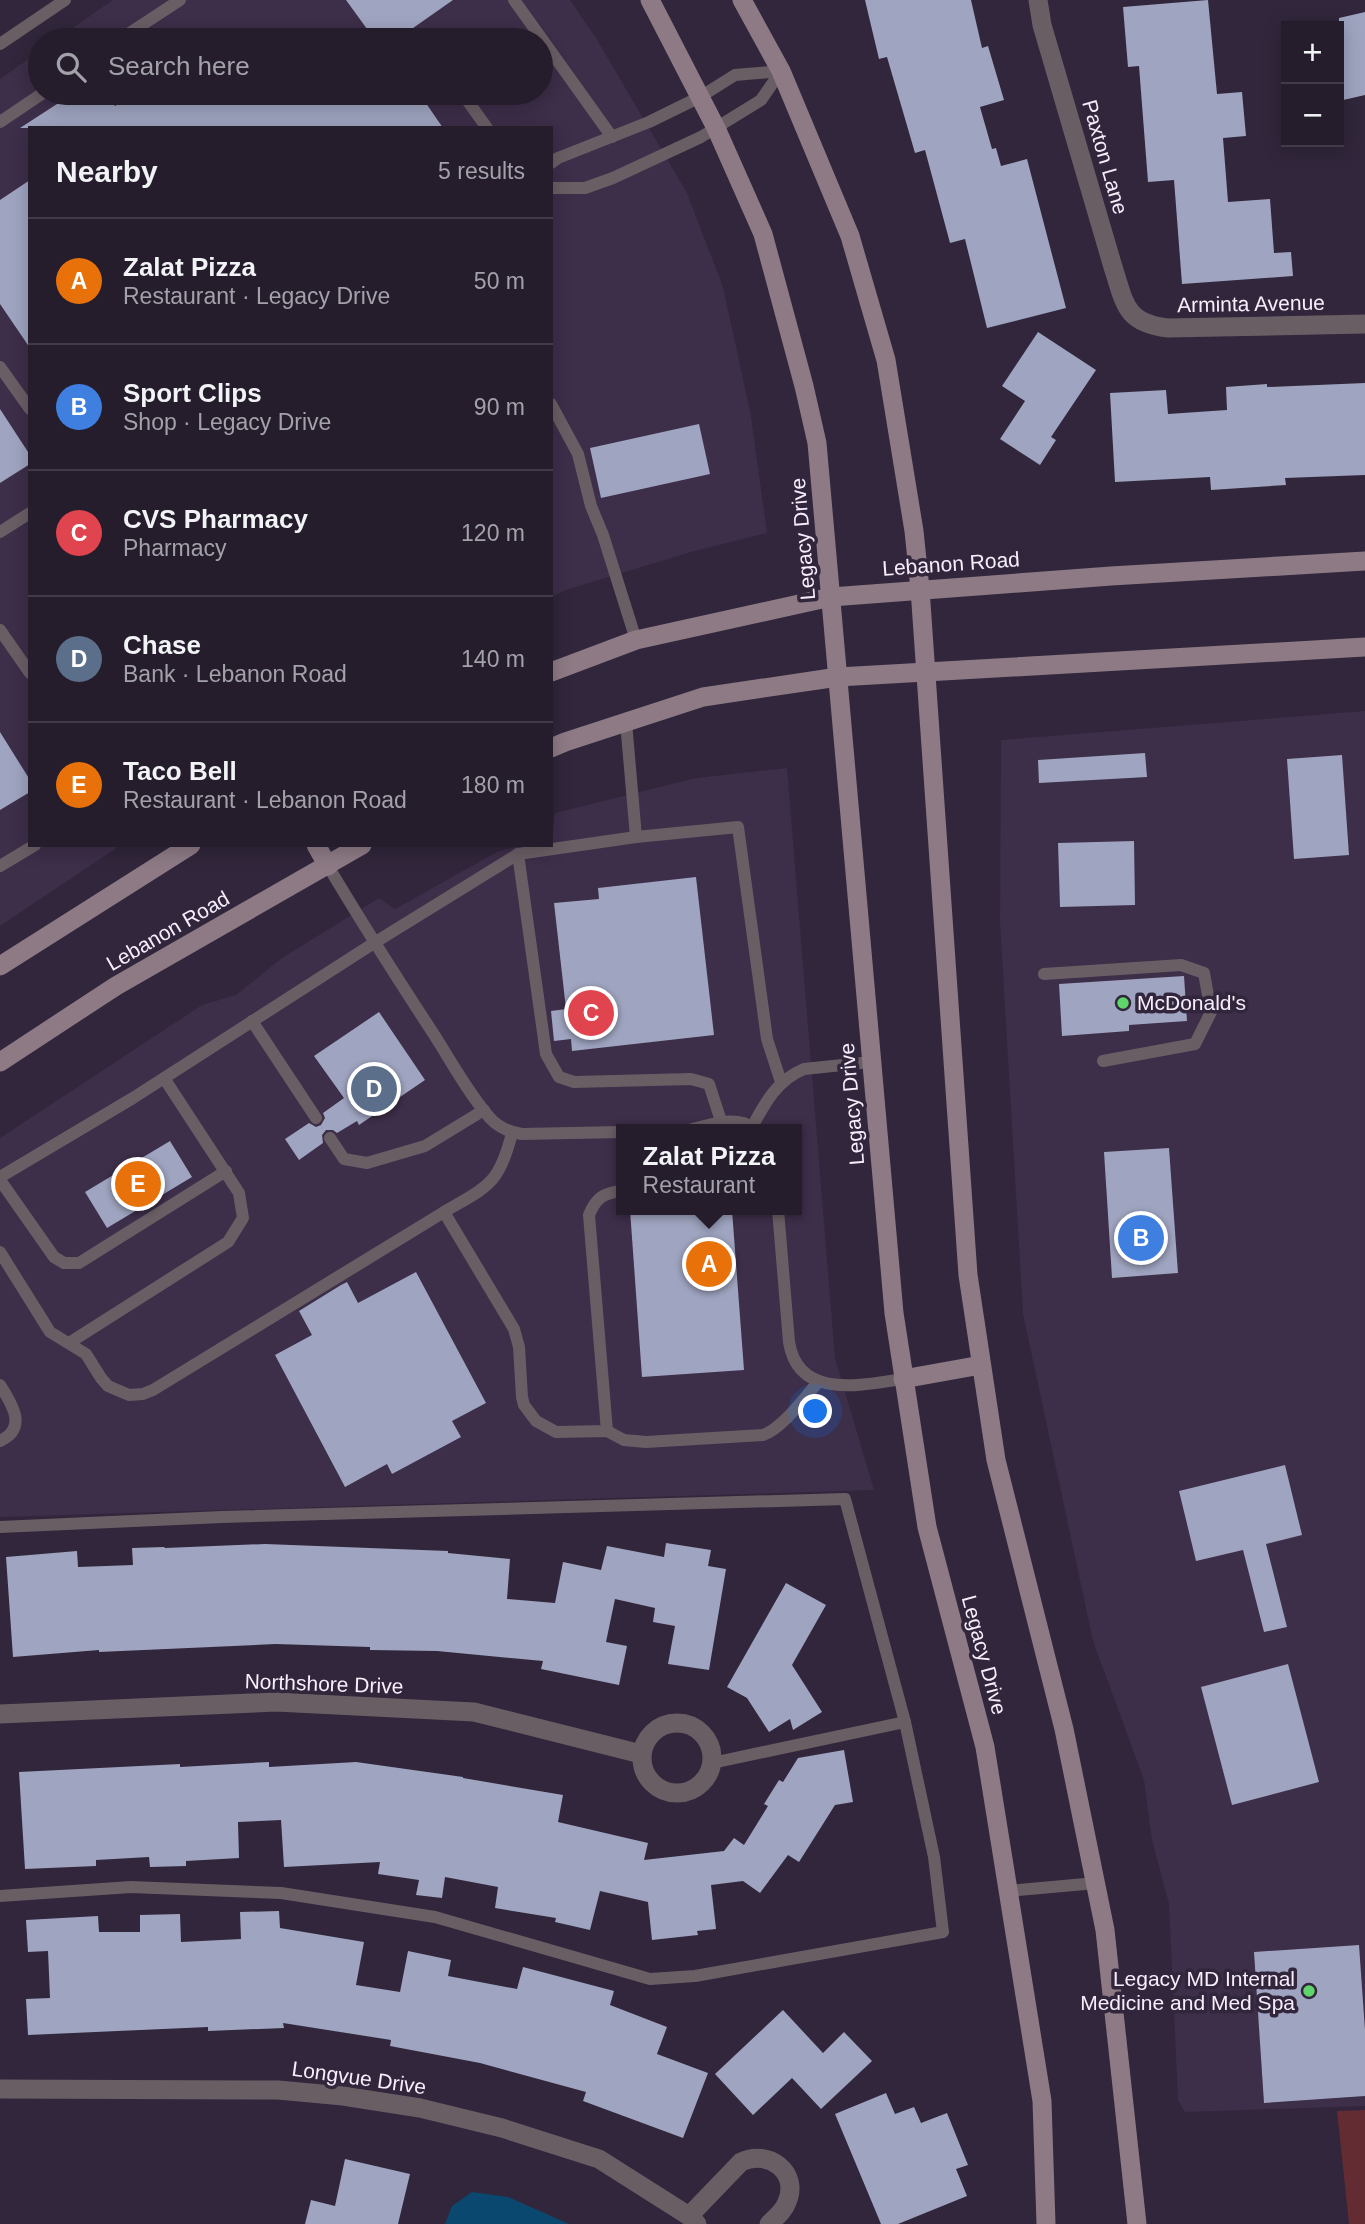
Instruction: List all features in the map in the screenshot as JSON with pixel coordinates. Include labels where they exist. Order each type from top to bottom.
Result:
[{"type":"main road","name":"Legacy Drive","points":[[650,0],[716,128],[763,234],[817,443],[894,1313],[927,1527],[985,1747],[1042,2101],[1046,2224]]},
{"type":"main road","points":[[742,0],[781,71],[850,236],[886,360],[914,531],[920,589],[968,1275],[996,1460],[1064,1729],[1105,1930],[1137,2224]]},
{"type":"main road","name":"Lebanon Road","points":[[553,671],[636,640],[831,597],[1365,561]]},
{"type":"main road","points":[[553,747],[703,697],[838,677],[1365,647]]},
{"type":"main road","points":[[0,965],[188,847]]},
{"type":"main road","points":[[317,847],[328,866]]},
{"type":"main road","name":"Lebanon Road","points":[[0,1062],[116,986],[359,847]]},
{"type":"main road","points":[[903,1379],[981,1365]]},
{"type":"street","name":"Paxton Lane","points":[[1038,0],[1042,25],[1116,277],[1130,313],[1139,322]]},
{"type":"street","name":"Arminta Avenue","points":[[1139,322],[1168,328],[1365,324]]},
{"type":"street","name":"Northshore Drive","points":[[0,1714],[276,1702],[474,1712],[641,1754]]},
{"type":"street","points":[[682,1723],[695,1728],[705,1737],[712,1749],[712,1763],[708,1776],[698,1787],[686,1793],[672,1794],[659,1789],[649,1780],[642,1768],[641,1754],[646,1741],[655,1730],[667,1724],[682,1723]]},
{"type":"street","name":"Longvue Drive","points":[[0,2090],[278,2090],[343,2096],[420,2108],[502,2128],[599,2159],[693,2220],[737,2165],[752,2158],[762,2158],[782,2167],[788,2176],[790,2187],[787,2203],[769,2224]]},
{"type":"lane","points":[[0,44],[65,0]]},
{"type":"lane","points":[[137,28],[180,0]]},
{"type":"lane","points":[[514,0],[534,28]]},
{"type":"lane","points":[[553,55],[612,137]]},
{"type":"lane","points":[[553,162],[701,97],[735,75],[781,71]]},
{"type":"lane","points":[[553,188],[585,188],[613,178],[716,128],[761,100],[781,71]]},
{"type":"lane","points":[[0,122],[28,103]]},
{"type":"lane","points":[[471,105],[486,126]]},
{"type":"lane","points":[[0,367],[28,406]]},
{"type":"lane","points":[[553,408],[578,454],[591,506],[603,535],[636,640]]},
{"type":"lane","points":[[0,532],[26,515]]},
{"type":"lane","points":[[0,629],[28,670]]},
{"type":"lane","points":[[626,722],[636,837]]},
{"type":"lane","points":[[226,1171],[79,1263],[64,1264],[54,1257],[0,1179],[518,855],[636,837],[738,827],[767,1039],[781,1082]]},
{"type":"lane","points":[[0,866],[32,847]]},
{"type":"lane","points":[[518,855],[546,1054],[559,1077],[574,1082],[691,1079],[709,1084],[722,1121]]},
{"type":"lane","points":[[328,866],[374,943],[484,1110],[499,1126],[522,1135],[616,1132]]},
{"type":"lane","points":[[1044,974],[1181,965],[1204,973],[1211,1012],[1195,1044],[1103,1061]]},
{"type":"lane","points":[[252,1021],[316,1118]]},
{"type":"lane","points":[[756,1124],[767,1099],[781,1082],[804,1069],[871,1062]]},
{"type":"lane","points":[[69,1343],[228,1242],[243,1219],[239,1193],[164,1078]]},
{"type":"lane","points":[[330,1138],[344,1160],[367,1164],[425,1146],[484,1110]]},
{"type":"lane","points":[[711,1124],[722,1121],[745,1124]]},
{"type":"lane","points":[[0,1252],[50,1332],[86,1354],[101,1378],[113,1389],[129,1395],[149,1392],[481,1191],[502,1164],[512,1133]]},
{"type":"lane","points":[[607,1431],[589,1215],[595,1201],[607,1193],[616,1192]]},
{"type":"lane","points":[[444,1212],[514,1329],[519,1347],[522,1398],[530,1414],[556,1432],[607,1431],[624,1440],[646,1442],[763,1435],[770,1433],[819,1381]]},
{"type":"lane","points":[[778,1215],[790,1354],[796,1364],[807,1375],[819,1381],[850,1387],[903,1379]]},
{"type":"lane","points":[[0,1385],[15,1409],[16,1424],[9,1437],[0,1441]]},
{"type":"lane","points":[[0,1527],[222,1517],[845,1499],[905,1722],[934,1857],[943,1932],[695,1976],[650,1979],[435,1917],[281,1893],[131,1887],[0,1896]]},
{"type":"lane","points":[[712,1763],[905,1722]]},
{"type":"lane","points":[[1008,1891],[1096,1883]]},
{"type":"shaded area","points":[[113,0],[570,0],[596,38],[687,193],[723,287],[751,416],[767,533],[691,552],[553,596],[553,126],[28,126],[28,847],[118,847],[0,926],[0,79],[28,59],[28,105],[553,105],[553,28],[72,28]]},
{"type":"shaded area","points":[[1365,711],[1365,2106],[1185,2112],[1178,2100],[1169,1904],[1152,1840],[1144,1780],[1093,1641],[1023,1314],[1000,921],[1001,740]]},
{"type":"shaded area","points":[[787,768],[835,1358],[874,1490],[0,1517],[0,1138],[202,1005],[236,995],[282,958],[379,898],[395,909],[497,852],[515,847],[553,847],[555,813],[696,778]]},
{"type":"shaded area","points":[[1365,2110],[1365,2224],[1349,2224],[1337,2111]]},
{"type":"water","points":[[472,2192],[508,2197],[569,2224],[445,2224],[452,2206]]},
{"type":"building","points":[[346,0],[453,0],[413,28],[366,28]]},
{"type":"building","points":[[865,0],[971,0],[982,48],[988,46],[1004,100],[980,107],[992,149],[996,148],[1001,166],[1027,159],[1066,308],[987,328],[965,239],[950,243],[925,150],[915,153],[887,57],[879,59]]},
{"type":"building","points":[[1208,0],[1217,94],[1242,92],[1246,136],[1223,138],[1228,202],[1270,199],[1274,253],[1291,252],[1293,276],[1182,284],[1174,180],[1148,182],[1139,66],[1128,67],[1123,7]]},
{"type":"building","points":[[1365,12],[1365,95],[1344,100],[1344,21],[1339,21],[1339,18]]},
{"type":"building","points":[[55,105],[427,105],[442,126],[28,126],[20,128]]},
{"type":"building","points":[[28,181],[28,345],[0,304],[0,200]]},
{"type":"building","points":[[1038,332],[1096,370],[1051,437],[1056,440],[1040,465],[1000,439],[1025,401],[1002,386]]},
{"type":"building","points":[[1365,383],[1365,475],[1285,478],[1286,485],[1211,490],[1210,477],[1115,482],[1110,393],[1166,390],[1168,414],[1227,410],[1226,387]]},
{"type":"building","points":[[0,409],[28,452],[28,465],[0,483]]},
{"type":"building","points":[[699,424],[710,474],[601,498],[590,448]]},
{"type":"building","points":[[0,732],[28,777],[28,793],[0,810]]},
{"type":"building","points":[[1145,753],[1147,777],[1039,783],[1038,760]]},
{"type":"building","points":[[1342,755],[1349,855],[1294,859],[1287,759]]},
{"type":"building","points":[[1134,841],[1135,905],[1060,907],[1058,843]]},
{"type":"building","points":[[696,877],[714,1035],[572,1051],[571,1039],[554,1041],[551,1011],[566,1009],[554,903],[599,899],[598,888]]},
{"type":"building","name":"McDonald's","points":[[1184,976],[1187,1021],[1129,1025],[1129,1031],[1062,1036],[1059,984]]},
{"type":"building","points":[[379,1012],[425,1080],[359,1125],[357,1121],[337,1133],[326,1130],[322,1135],[323,1143],[299,1160],[285,1139],[309,1123],[316,1127],[321,1125],[325,1118],[323,1113],[344,1098],[314,1056]]},
{"type":"building","points":[[170,1141],[192,1177],[107,1228],[85,1192]]},
{"type":"building","points":[[1169,1148],[1178,1273],[1112,1278],[1104,1152]]},
{"type":"building","points":[[630,1215],[732,1215],[744,1370],[642,1377]]},
{"type":"building","points":[[416,1272],[486,1403],[452,1421],[461,1437],[392,1474],[387,1464],[345,1487],[275,1355],[312,1335],[299,1311],[341,1285],[347,1282],[358,1303]]},
{"type":"building","points":[[1285,1465],[1302,1535],[1266,1544],[1287,1627],[1264,1632],[1243,1550],[1196,1561],[1179,1491]]},
{"type":"building","points":[[666,1543],[711,1550],[708,1566],[726,1569],[709,1670],[668,1664],[675,1626],[653,1622],[655,1608],[615,1599],[606,1642],[627,1646],[619,1685],[541,1669],[543,1661],[437,1651],[370,1650],[370,1647],[276,1644],[99,1650],[13,1657],[6,1557],[77,1551],[78,1567],[133,1565],[132,1548],[265,1544],[448,1551],[510,1559],[507,1599],[555,1603],[563,1562],[601,1570],[607,1546],[664,1557]]},
{"type":"building","points":[[786,1583],[826,1605],[792,1665],[822,1712],[793,1730],[790,1719],[769,1732],[747,1698],[727,1687]]},
{"type":"building","points":[[1288,1664],[1319,1782],[1232,1805],[1201,1687]]},
{"type":"building","points":[[844,1750],[853,1802],[835,1805],[799,1862],[788,1855],[760,1893],[743,1881],[711,1885],[716,1929],[697,1931],[698,1935],[652,1940],[648,1902],[600,1891],[590,1930],[555,1922],[556,1918],[495,1908],[498,1887],[445,1877],[442,1898],[416,1895],[419,1880],[378,1874],[380,1862],[284,1867],[281,1820],[238,1822],[239,1858],[186,1861],[186,1866],[150,1867],[149,1857],[96,1860],[96,1866],[25,1869],[19,1772],[180,1764],[180,1767],[269,1762],[269,1767],[356,1762],[463,1777],[563,1795],[558,1822],[648,1843],[644,1860],[724,1851],[734,1838],[744,1845],[768,1806],[764,1804],[779,1780],[783,1782],[798,1758]]},
{"type":"building","points":[[279,1911],[280,1928],[364,1942],[356,1985],[400,1992],[408,1951],[451,1960],[448,1976],[517,1989],[523,1967],[614,1991],[610,2005],[667,2027],[657,2054],[708,2073],[683,2138],[583,2101],[586,2092],[480,2063],[390,2046],[391,2040],[283,2023],[284,2028],[208,2031],[208,2027],[28,2035],[26,1999],[50,1998],[48,1951],[28,1952],[26,1920],[98,1916],[99,1932],[140,1932],[140,1915],[180,1914],[181,1942],[241,1939],[240,1912]]},
{"type":"building","name":"Legacy MD Internal Medicine and Med Spa","points":[[1359,1945],[1365,2030],[1365,2096],[1264,2103],[1254,1952]]},
{"type":"building","points":[[783,2010],[823,2053],[844,2032],[872,2061],[821,2109],[792,2078],[753,2115],[715,2074]]},
{"type":"building","points":[[886,2093],[895,2114],[914,2107],[921,2123],[947,2113],[968,2165],[956,2169],[967,2196],[898,2224],[881,2224],[835,2114]]},
{"type":"building","points":[[345,2159],[410,2174],[398,2224],[305,2224],[311,2200],[335,2206]]},
{"type":"place","name":"McDonald's","points":[[1123,1003]]},
{"type":"place","name":"CVS Pharmacy","points":[[591,1013]]},
{"type":"place","name":"Chase","points":[[374,1089]]},
{"type":"place","name":"Taco Bell","points":[[138,1184]]},
{"type":"place","name":"Sport Clips","points":[[1141,1238]]},
{"type":"place","name":"Zalat Pizza","points":[[709,1264]]},
{"type":"place","name":"Legacy MD Internal Medicine and Med Spa","points":[[1309,1991]]}]
